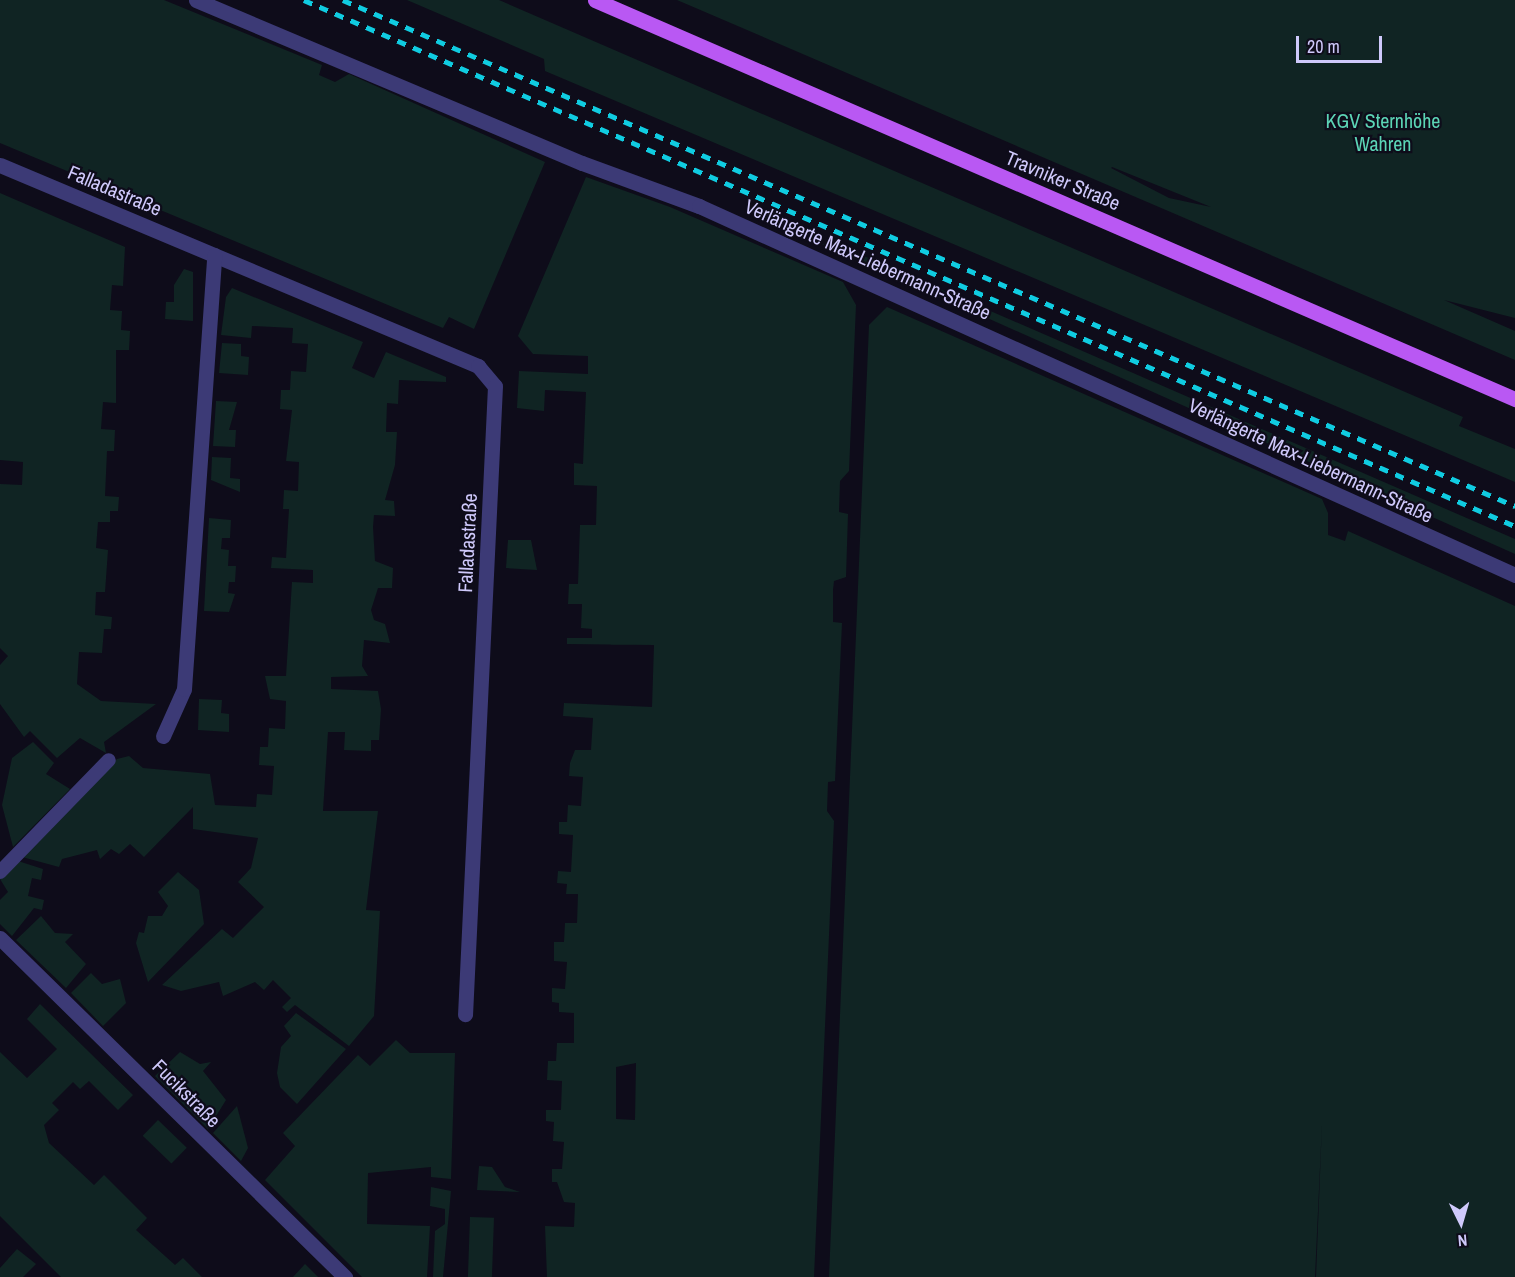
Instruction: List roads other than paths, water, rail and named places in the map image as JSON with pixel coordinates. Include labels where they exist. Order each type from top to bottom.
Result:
[{"type":"main road","name":"Travniker Straße","points":[[595,0],[1515,399]]},
{"type":"street","name":"Verlängerte Max-Liebermann-Straße","points":[[196,0],[582,163],[699,206],[1515,575]]},
{"type":"street","name":"Falladastraße","points":[[0,165],[478,366],[495,386],[465,1014]]},
{"type":"street","points":[[163,736],[184,689],[214,255]]},
{"type":"street","name":"Fucikstraße","points":[[0,938],[345,1277]]},
{"type":"lane","points":[[0,872],[109,760]]},
{"type":"railway","points":[[304,0],[1515,526]]},
{"type":"railway","points":[[343,0],[1515,506]]},
{"type":"park label","name":"KGV Sternhöhe Wahren","points":[[1383,132]]}]
